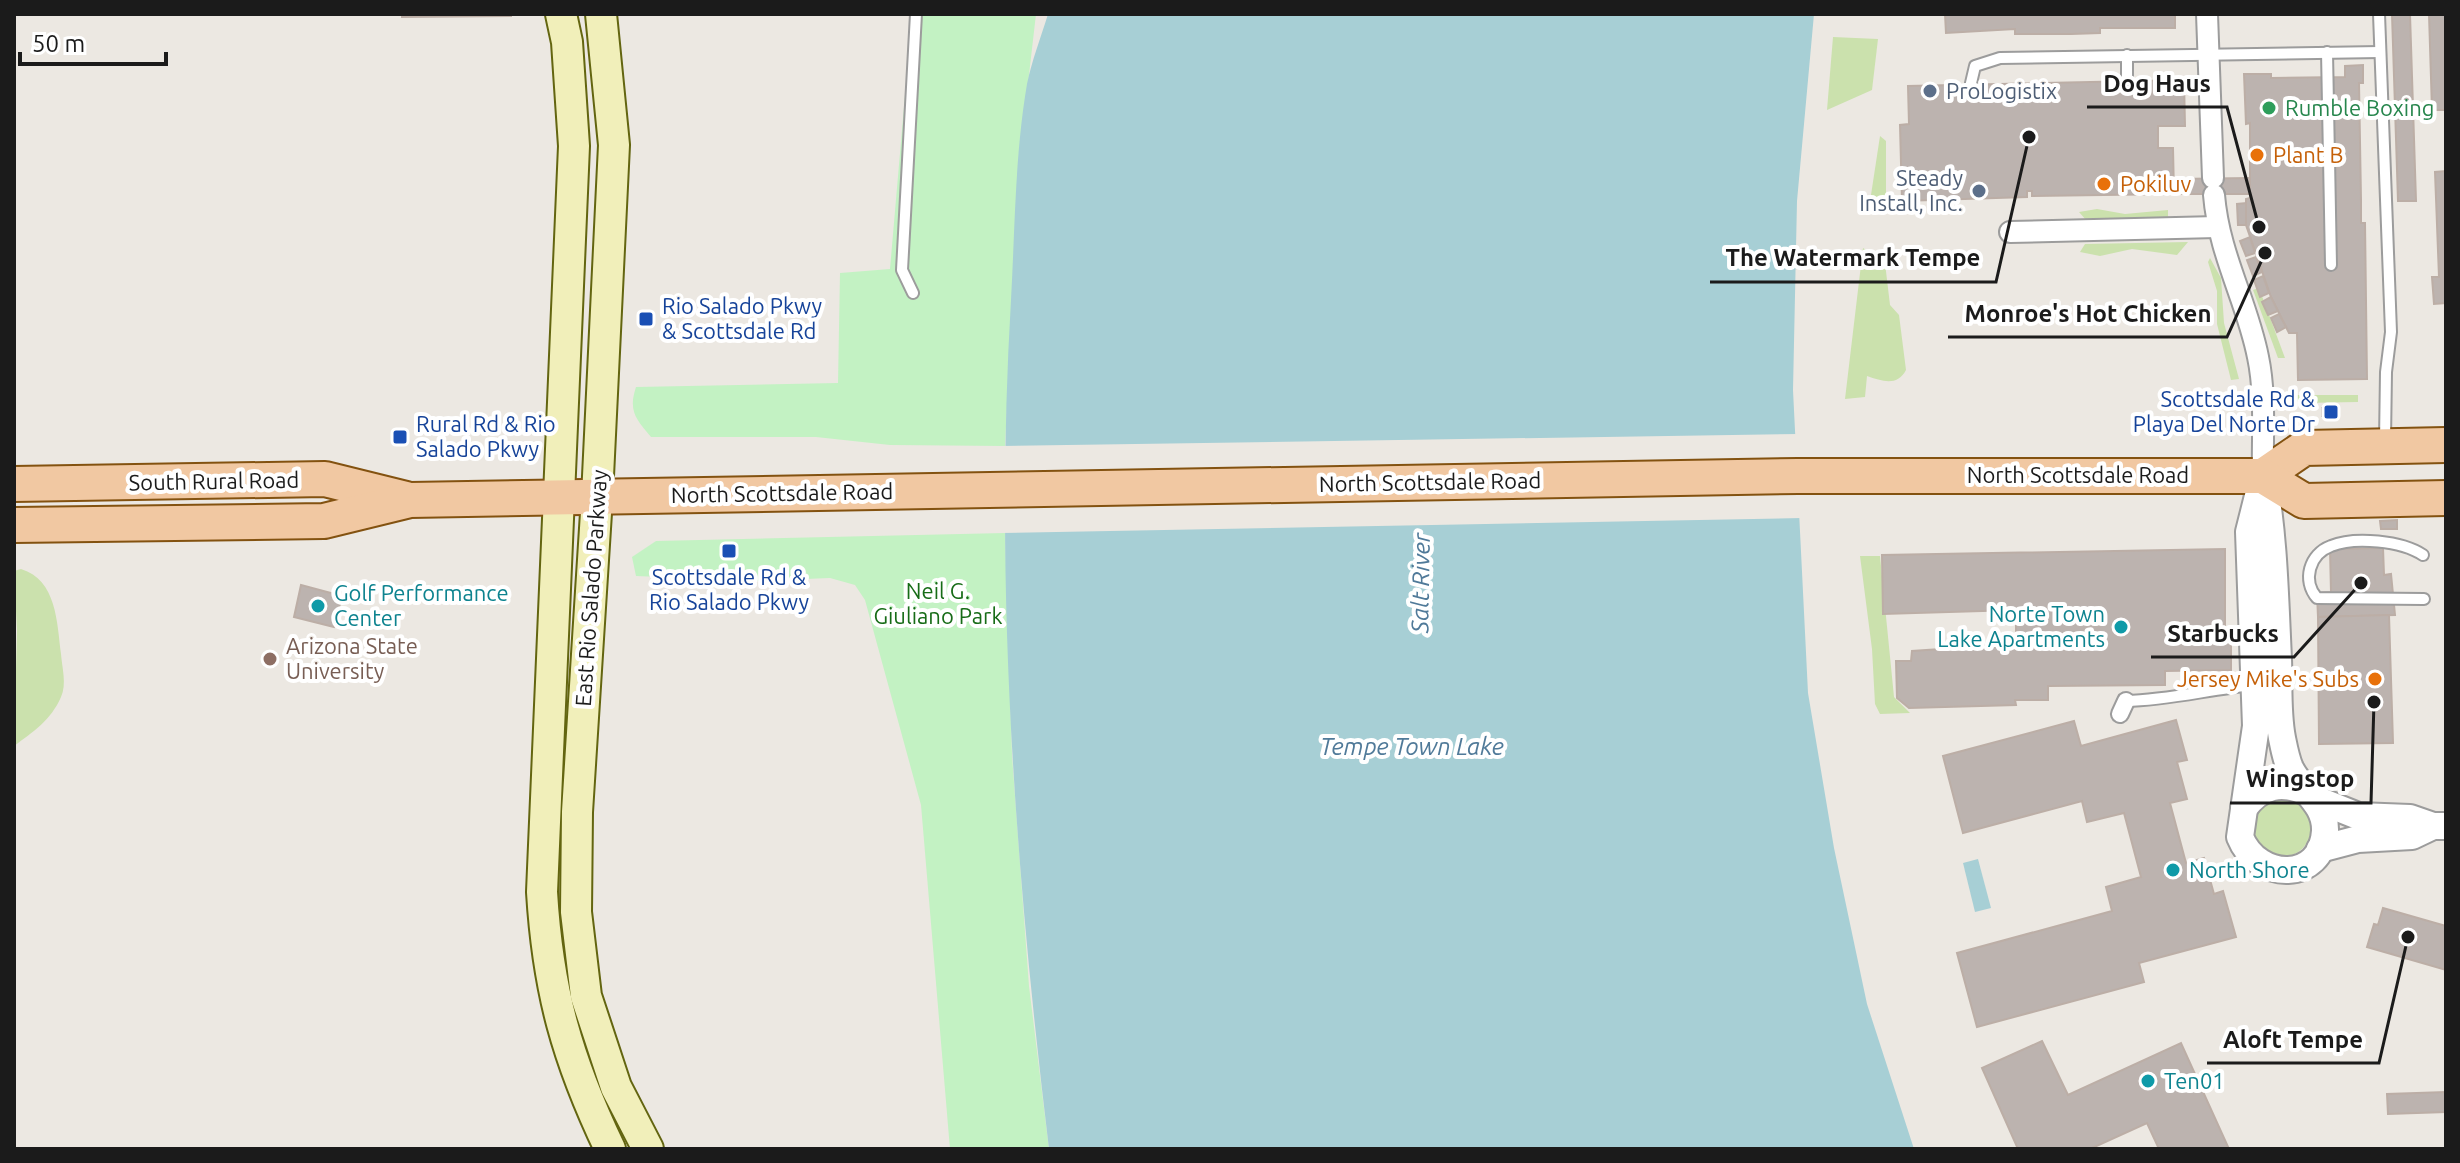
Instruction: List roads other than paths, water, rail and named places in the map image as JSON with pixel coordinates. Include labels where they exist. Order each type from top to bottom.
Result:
[{"type":"main road","name":"East Rio Salado Parkway","points":[[561,14],[567,42],[574,146],[543,863],[545,948],[558,1016],[610,1149]]},
{"type":"main road","name":"East Rio Salado Parkway","points":[[601,14],[614,145],[597,497],[577,812],[576,912],[586,996],[616,1087],[648,1149]]},
{"type":"main road","points":[[2446,445],[2304,448],[2263,476],[2304,501],[2446,498]]},
{"type":"main road","name":"North Scottsdale Road","points":[[597,497],[2117,474],[2263,476]]},
{"type":"main road","name":"South Rural Road","points":[[14,484],[325,479],[410,500]]},
{"type":"main road","name":"South Rural Road","points":[[14,525],[324,521],[410,500],[597,497]]},
{"type":"street","points":[[2207,14],[2217,227],[2258,358],[2263,476],[2272,531],[2281,734],[2290,767],[2325,822],[2320,849]]},
{"type":"street","points":[[2010,232],[2217,227]]},
{"type":"street","points":[[2263,476],[2249,532],[2256,726],[2240,822],[2246,851],[2269,869],[2298,868],[2320,849],[2358,839],[2412,836],[2440,826]]},
{"type":"street","points":[[2244,808],[2251,798],[2272,786],[2297,787],[2358,816],[2410,818],[2440,826]]},
{"type":"lane","points":[[913,293],[902,270],[916,14]]},
{"type":"lane","points":[[2379,14],[2391,332],[2386,372],[2385,446]]},
{"type":"lane","points":[[2327,52],[2331,265]]},
{"type":"lane","points":[[1971,83],[1975,66],[2000,58],[2380,52]]},
{"type":"lane","points":[[2127,55],[2127,80]]},
{"type":"lane","points":[[2423,555],[2408,545],[2393,542],[2333,545],[2312,563],[2308,581],[2317,598],[2424,599]]},
{"type":"lane","points":[[2123,707],[2221,688],[2256,685]]},
{"type":"water","name":"Tempe Town Lake","points":[[1048,14],[1814,14],[1797,201],[1793,390],[1808,693],[1834,848],[1867,1004],[1914,1149],[1049,1149],[1018,832],[1011,726],[1005,513],[1006,406],[1020,137],[1027,84]]},
{"type":"water","points":[[1978,859],[1991,908],[1975,912],[1963,863]]},
{"type":"place","name":"ProLogistix","points":[[1930,91]]},
{"type":"place","name":"Rumble Boxing","points":[[2269,108]]},
{"type":"place","name":"The Watermark Tempe","points":[[2029,137]]},
{"type":"place","name":"Plant B","points":[[2257,155]]},
{"type":"place","name":"Pokiluv","points":[[2104,184]]},
{"type":"place","name":"Steady Install, Inc.","points":[[1979,191]]},
{"type":"place","name":"Dog Haus","points":[[2259,227]]},
{"type":"place","name":"Monroe's Hot Chicken","points":[[2265,253]]},
{"type":"place","name":"Rio Salado Pkwy & Scottsdale Rd","points":[[646,319]]},
{"type":"place","name":"Scottsdale Rd & Playa Del Norte Dr","points":[[2331,412]]},
{"type":"place","name":"Rural Rd & Rio Salado Pkwy","points":[[400,437]]},
{"type":"place","name":"Scottsdale Rd & Rio Salado Pkwy","points":[[729,551]]},
{"type":"place","name":"Starbucks","points":[[2361,583]]},
{"type":"place","name":"Golf Performance Center","points":[[318,606]]},
{"type":"place","name":"Norte Town Lake Apartments","points":[[2121,627]]},
{"type":"place","name":"Arizona State University","points":[[270,659]]},
{"type":"place","name":"Jersey Mike's Subs","points":[[2375,679]]},
{"type":"place","name":"Wingstop","points":[[2374,702]]},
{"type":"place","name":"North Shore","points":[[2173,870]]},
{"type":"place","name":"Aloft Tempe","points":[[2408,937]]},
{"type":"place","name":"Ten01","points":[[2148,1081]]},
{"type":"water label","name":"Salt River","points":[[1421,583]]},
{"type":"park label","name":"Neil G. Giuliano Park","points":[[938,604]]}]
